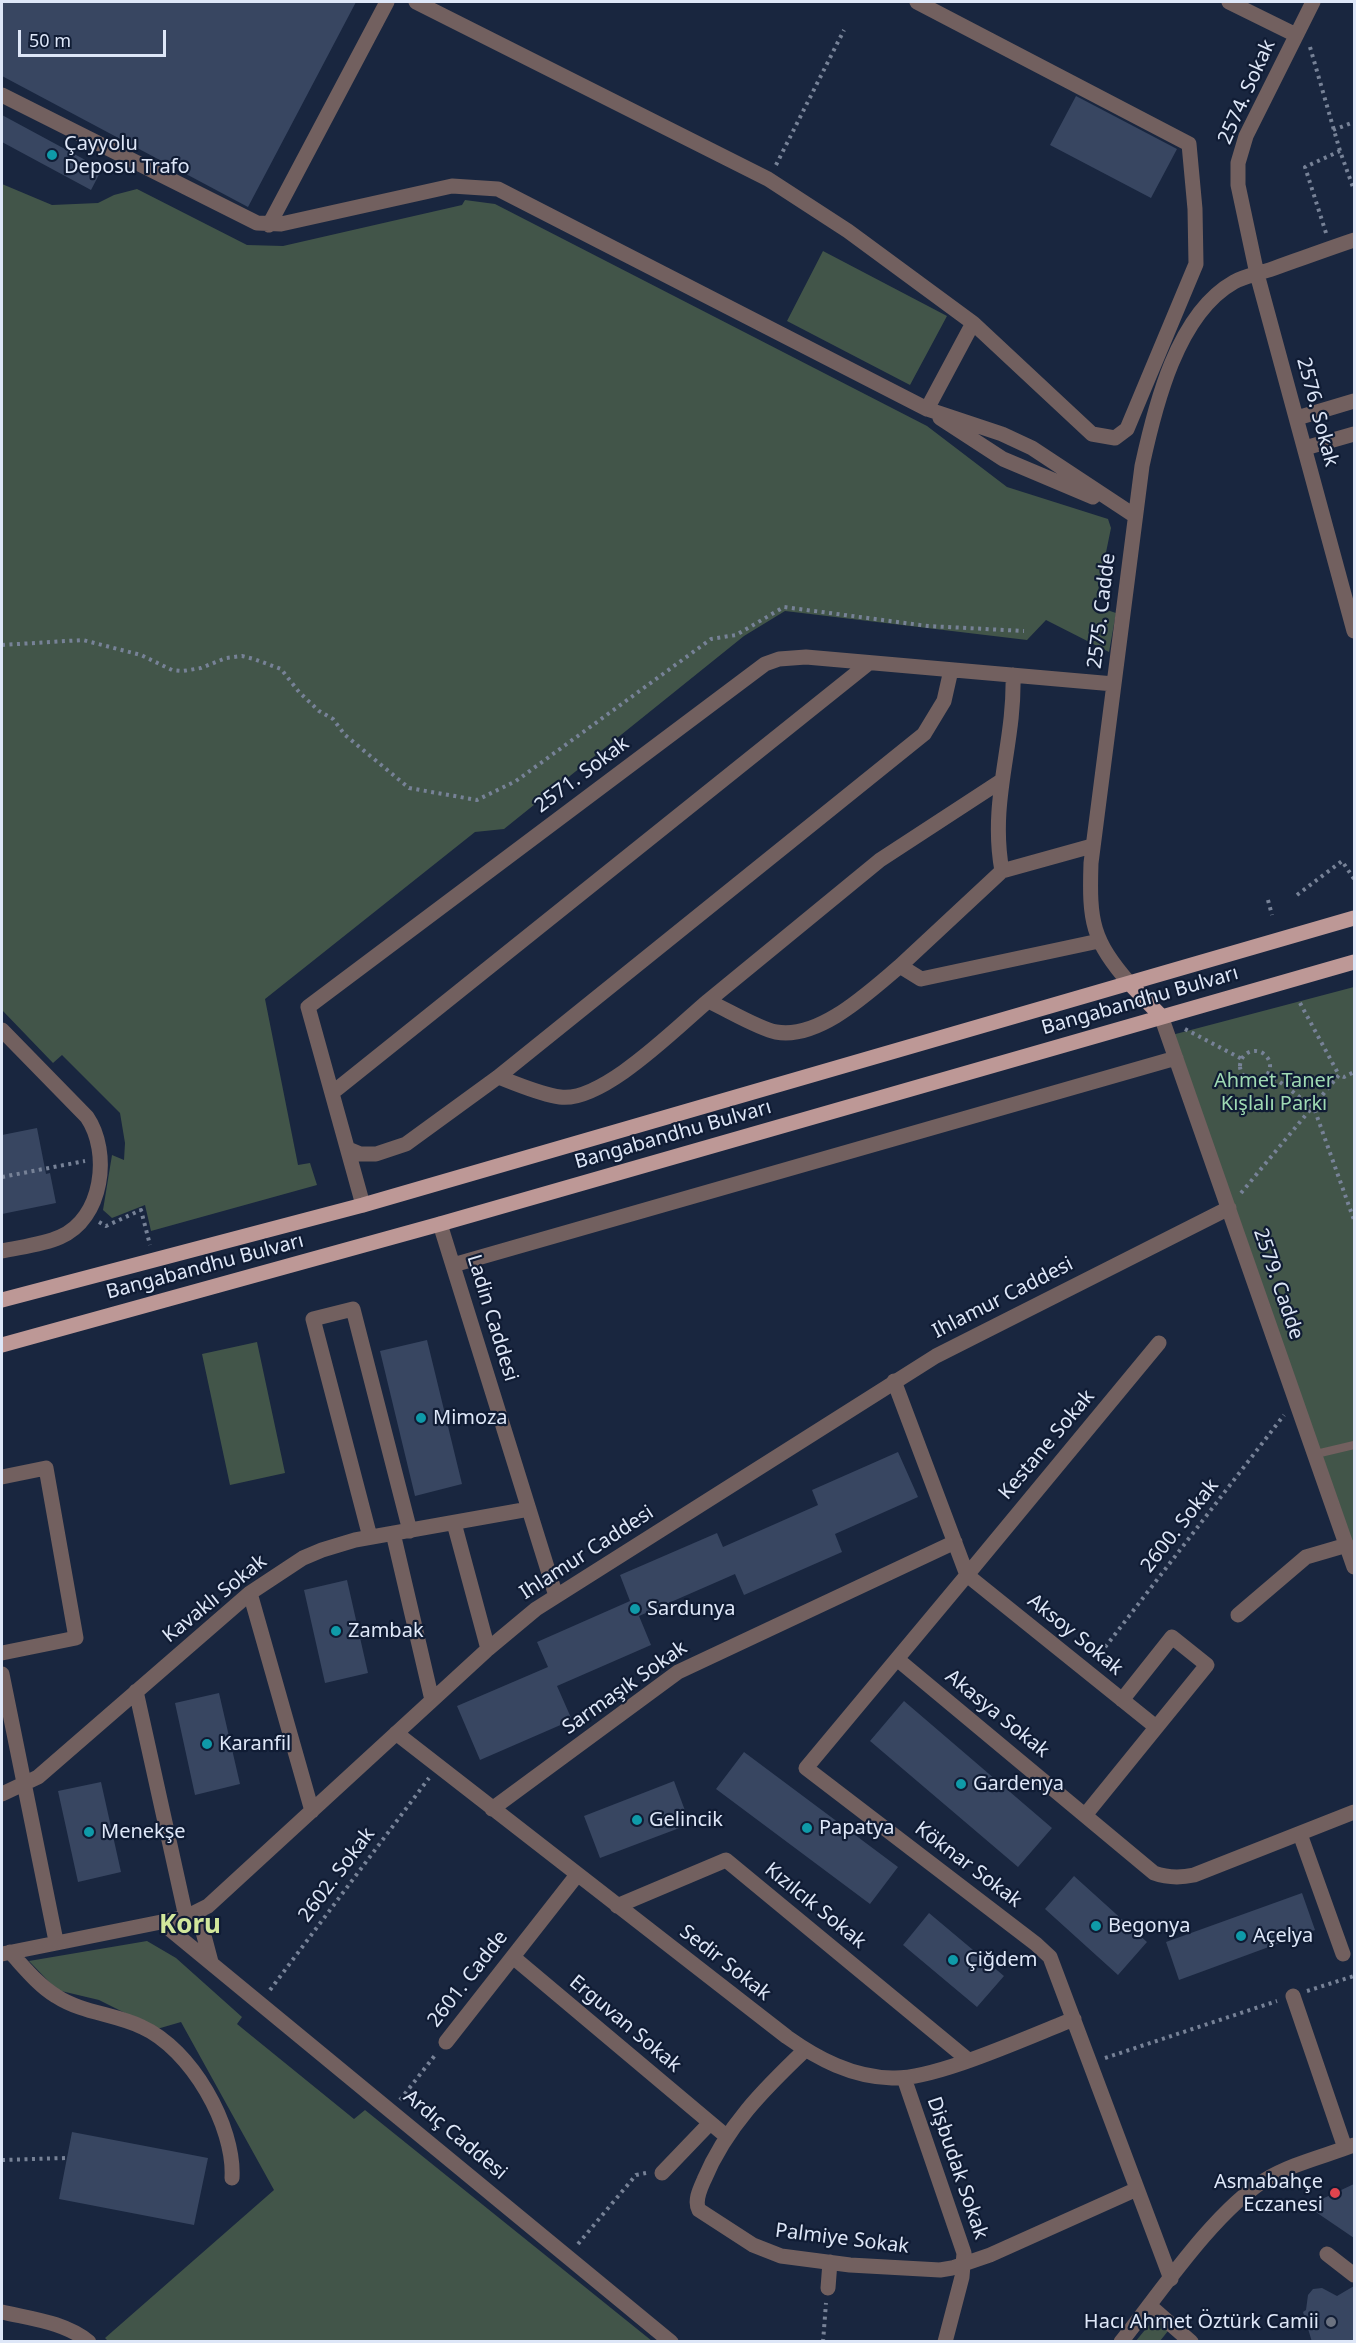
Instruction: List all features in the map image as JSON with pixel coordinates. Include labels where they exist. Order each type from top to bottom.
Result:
[{"type":"main road","name":"Bangabandhu Bulvarı","points":[[2,1300],[363,1205],[1354,918]]},
{"type":"main road","name":"Bangabandhu Bulvarı","points":[[2,1345],[440,1224],[1354,962]]},
{"type":"main road","points":[[1130,984],[1161,1016]]},
{"type":"street","points":[[269,225],[387,2]]},
{"type":"street","points":[[416,2],[768,179],[848,231],[973,323],[1092,434],[1115,438],[1122,435],[1127,429],[1196,264],[1195,209],[1189,144],[917,2]]},
{"type":"street","points":[[1229,2],[1299,28]]},
{"type":"street","name":"2574. Sokak","points":[[1257,274],[1238,191],[1238,163],[1246,136],[1312,2]]},
{"type":"street","points":[[2,95],[248,219],[269,225],[452,186],[498,189],[927,409],[966,437],[1003,459],[1136,516]]},
{"type":"street","name":"2575. Cadde","points":[[1130,984],[1106,956],[1099,941],[1091,909],[1092,846],[1146,446],[1179,348],[1189,328],[1216,294],[1235,281],[1354,240]]},
{"type":"street","name":"2576. Sokak","points":[[1257,274],[1354,631]]},
{"type":"street","points":[[927,409],[973,323]]},
{"type":"street","points":[[1297,418],[1354,401]]},
{"type":"street","points":[[927,409],[1002,434],[1032,448],[1136,516]]},
{"type":"street","points":[[1305,448],[1354,434]]},
{"type":"street","name":"2571. Sokak","points":[[363,1205],[308,1007],[765,664],[794,657],[1114,684]]},
{"type":"street","points":[[332,1093],[869,663]]},
{"type":"street","points":[[348,1149],[360,1154],[375,1154],[406,1144],[498,1077],[924,734],[944,701],[951,670]]},
{"type":"street","points":[[1002,871],[996,832],[1001,781],[1011,731],[1013,675]]},
{"type":"street","points":[[498,1077],[561,1098],[582,1096],[609,1083],[880,860],[1001,781]]},
{"type":"street","points":[[708,1001],[776,1032],[795,1031],[817,1025],[836,1015],[900,966],[1002,871],[1092,846]]},
{"type":"street","points":[[900,966],[921,979],[1099,941]]},
{"type":"street","name":"2579. Cadde","points":[[1161,1016],[1354,1567]]},
{"type":"street","points":[[2,1030],[87,1117],[97,1135],[101,1158],[96,1192],[85,1214],[74,1227],[59,1238],[2,1251]]},
{"type":"street","points":[[453,1265],[1176,1058]]},
{"type":"street","name":"Ihlamur Caddesi","points":[[6,1953],[192,1915],[208,1906],[488,1649],[556,1596],[894,1381],[958,1343],[1229,1208]]},
{"type":"street","name":"Ladin Caddesi","points":[[440,1224],[556,1596]]},
{"type":"street","points":[[370,1537],[313,1319],[352,1309],[410,1531]]},
{"type":"street","name":"Kestane Sokak","points":[[967,1575],[1159,1342]]},
{"type":"street","points":[[894,1381],[967,1575]]},
{"type":"street","points":[[2,1477],[46,1468],[76,1638],[2,1653]]},
{"type":"street","name":"Kavaklı Sokak","points":[[2,1794],[38,1777],[250,1593],[283,1570],[322,1550],[370,1537],[529,1509]]},
{"type":"street","points":[[454,1523],[488,1649]]},
{"type":"street","points":[[393,1533],[432,1700]]},
{"type":"street","name":"Sarmaşık Sokak","points":[[492,1809],[678,1672],[955,1542]]},
{"type":"street","points":[[1238,1615],[1306,1557],[1347,1545]]},
{"type":"street","name":"Köknar Sokak","points":[[967,1575],[806,1768],[1041,1948],[1053,1962],[1171,2279]]},
{"type":"street","name":"Aksoy Sokak","points":[[967,1575],[1156,1727]]},
{"type":"street","points":[[250,1593],[312,1811]]},
{"type":"street","points":[[1086,1814],[1207,1665],[1172,1637],[1122,1700]]},
{"type":"street","name":"Akasya Sokak","points":[[897,1659],[1086,1814],[1154,1873],[1168,1877],[1194,1875],[1354,1812]]},
{"type":"street","points":[[2,1674],[56,1941]]},
{"type":"street","points":[[136,1691],[192,1915],[211,1962]]},
{"type":"street","name":"Sedir Sokak","points":[[396,1733],[617,1906],[805,2049],[828,2062],[880,2078],[904,2078],[968,2060],[1074,2019]]},
{"type":"street","points":[[1300,1834],[1343,1954]]},
{"type":"street","name":"Kızılcık Sokak","points":[[617,1906],[726,1860],[968,2060]]},
{"type":"street","name":"2601. Cadde","points":[[446,2042],[577,1875]]},
{"type":"street","name":"Ardıç Caddesi","points":[[161,1922],[393,2110],[671,2342]]},
{"type":"street","points":[[6,1953],[54,1996],[68,2003],[125,2020],[163,2038],[188,2067],[221,2119],[231,2151],[232,2178]]},
{"type":"street","name":"Erguvan Sokak","points":[[513,1957],[726,2136]]},
{"type":"street","points":[[1121,2342],[1226,2213],[1257,2185],[1276,2174],[1350,2147],[1293,1996]]},
{"type":"street","name":"Palmiye Sokak","points":[[805,2049],[756,2098],[726,2136],[698,2195],[699,2210],[770,2253],[830,2262],[924,2270],[952,2268],[1137,2189]]},
{"type":"street","name":"Dişbudak Sokak","points":[[904,2078],[962,2240],[964,2264],[945,2342]]},
{"type":"street","points":[[662,2173],[710,2123]]},
{"type":"street","points":[[1327,2254],[1354,2275]]},
{"type":"street","points":[[828,2288],[830,2262]]},
{"type":"street","points":[[1150,2306],[1191,2342]]},
{"type":"street","points":[[2,2312],[55,2324],[75,2331],[89,2342]]},
{"type":"lane","points":[[1316,1454],[1354,1445]]},
{"type":"path","points":[[1299,28],[1354,190]]},
{"type":"path","points":[[768,179],[844,30]]},
{"type":"path","points":[[1333,130],[1354,122]]},
{"type":"path","points":[[1331,248],[1305,167],[1340,151]]},
{"type":"path","points":[[2,645],[83,639],[141,655],[172,670],[201,668],[226,658],[242,656],[269,664],[281,669],[299,692],[319,711],[333,719],[345,735],[409,788],[477,801],[516,781],[711,639],[736,634],[784,607],[928,626],[1024,631]]},
{"type":"path","points":[[1297,895],[1342,861],[1354,879]]},
{"type":"path","points":[[1268,900],[1272,915]]},
{"type":"path","points":[[1300,1003],[1339,1075],[1344,1077],[1354,1072]]},
{"type":"path","points":[[1185,1029],[1242,1059]]},
{"type":"path","points":[[1254,1052],[1264,1054],[1269,1063],[1268,1073],[1257,1081],[1248,1079],[1242,1073],[1242,1059],[1254,1052]]},
{"type":"path","points":[[1268,1073],[1314,1108],[1354,1220]]},
{"type":"path","points":[[1229,1208],[1339,1075]]},
{"type":"path","points":[[2,1177],[101,1158]]},
{"type":"path","points":[[85,1214],[106,1226],[141,1210],[154,1260]]},
{"type":"path","name":"2600. Sokak","points":[[1087,1671],[1296,1398]]},
{"type":"path","name":"2602. Sokak","points":[[260,2002],[438,1766]]},
{"type":"path","points":[[1090,2063],[1354,1976]]},
{"type":"path","name":"2601. Cadde","points":[[393,2110],[446,2042]]},
{"type":"path","points":[[2,2160],[66,2158]]},
{"type":"path","points":[[568,2256],[636,2175],[662,2173]]},
{"type":"path","points":[[823,2342],[828,2288]]},
{"type":"green space","points":[[2,184],[52,205],[98,203],[114,195],[137,189],[247,245],[283,246],[462,205],[465,200],[495,204],[927,426],[1007,487],[1108,519],[1111,528],[1095,606],[1116,613],[1109,652],[1046,620],[1027,640],[785,611],[744,636],[504,829],[475,832],[265,999],[298,1165],[310,1163],[317,1185],[151,1231],[145,1205],[112,1218],[103,1210],[112,1155],[124,1160],[125,1143],[120,1113],[62,1055],[53,1063],[2,1010]]},
{"type":"green space","points":[[823,251],[947,316],[910,385],[787,321]]},
{"type":"green space","name":"Ahmet Taner Kışlalı Parkı","points":[[1354,987],[1354,1567],[1168,1036]]},
{"type":"green space","points":[[257,1342],[285,1473],[230,1485],[202,1354]]},
{"type":"green space","points":[[147,1941],[176,1958],[242,2017],[237,2024],[354,2119],[365,2110],[652,2341],[108,2341],[105,2338],[274,2190],[181,2022],[157,2029],[99,2000],[57,1990],[29,1961]]},
{"type":"green space","points":[[1154,2319],[1168,2331],[1160,2341],[1135,2342]]},
{"type":"building","points":[[2,2],[356,2],[248,207],[2,76]]},
{"type":"building","points":[[1076,96],[1177,149],[1151,198],[1050,145]]},
{"type":"building","name":"Çayyolu Deposu Trafo","points":[[2,115],[102,169],[91,190],[2,142]]},
{"type":"building","points":[[37,1128],[46,1174],[50,1173],[56,1203],[2,1214],[2,1135]]},
{"type":"building","name":"Mimoza","points":[[427,1340],[462,1484],[415,1496],[380,1351]]},
{"type":"building","name":"Sardunya","points":[[898,1452],[918,1497],[835,1534],[842,1552],[744,1595],[735,1574],[639,1616],[651,1645],[557,1686],[572,1720],[480,1760],[457,1706],[548,1667],[537,1642],[630,1601],[620,1575],[717,1533],[723,1547],[818,1505],[812,1490]]},
{"type":"building","name":"Zambak","points":[[347,1580],[368,1673],[325,1683],[304,1590]]},
{"type":"building","name":"Karanfil","points":[[219,1693],[240,1784],[195,1795],[175,1703]]},
{"type":"building","name":"Gardenya","points":[[904,1701],[1052,1828],[1018,1867],[870,1741]]},
{"type":"building","name":"Papatya","points":[[744,1752],[898,1867],[870,1904],[716,1789]]},
{"type":"building","name":"Gelincik","points":[[674,1781],[690,1824],[600,1858],[584,1816]]},
{"type":"building","name":"Menekşe","points":[[101,1782],[121,1872],[78,1882],[58,1791]]},
{"type":"building","name":"Begonya","points":[[1074,1876],[1147,1942],[1118,1975],[1045,1909]]},
{"type":"building","name":"Açelya","points":[[1302,1893],[1315,1930],[1179,1980],[1166,1942]]},
{"type":"building","name":"Çiğdem","points":[[929,1913],[1004,1976],[977,2007],[903,1945]]},
{"type":"building","points":[[72,2132],[208,2158],[194,2225],[59,2199]]},
{"type":"building","points":[[1354,2184],[1354,2238],[1307,2206]]},
{"type":"building","name":"Hacı Ahmet Öztürk Camii","points":[[1354,2286],[1354,2342],[1312,2342],[1303,2312],[1306,2310],[1308,2295],[1313,2289],[1322,2288],[1337,2296]]},
{"type":"place","name":"Çayyolu Deposu Trafo","points":[[52,155]]},
{"type":"place","name":"Mimoza","points":[[421,1418]]},
{"type":"place","name":"Sardunya","points":[[635,1609]]},
{"type":"place","name":"Zambak","points":[[336,1631]]},
{"type":"place","name":"Karanfil","points":[[207,1744]]},
{"type":"place","name":"Gardenya","points":[[961,1784]]},
{"type":"place","name":"Gelincik","points":[[637,1820]]},
{"type":"place","name":"Papatya","points":[[807,1828]]},
{"type":"place","name":"Menekşe","points":[[89,1832]]},
{"type":"place","name":"Begonya","points":[[1096,1926]]},
{"type":"place","name":"Açelya","points":[[1241,1936]]},
{"type":"place","name":"Çiğdem","points":[[953,1960]]},
{"type":"place","name":"Asmabahçe Eczanesi","points":[[1335,2193]]},
{"type":"place","name":"Hacı Ahmet Öztürk Camii","points":[[1331,2322]]},
{"type":"district","name":"Koru","points":[[190,1926]]}]
